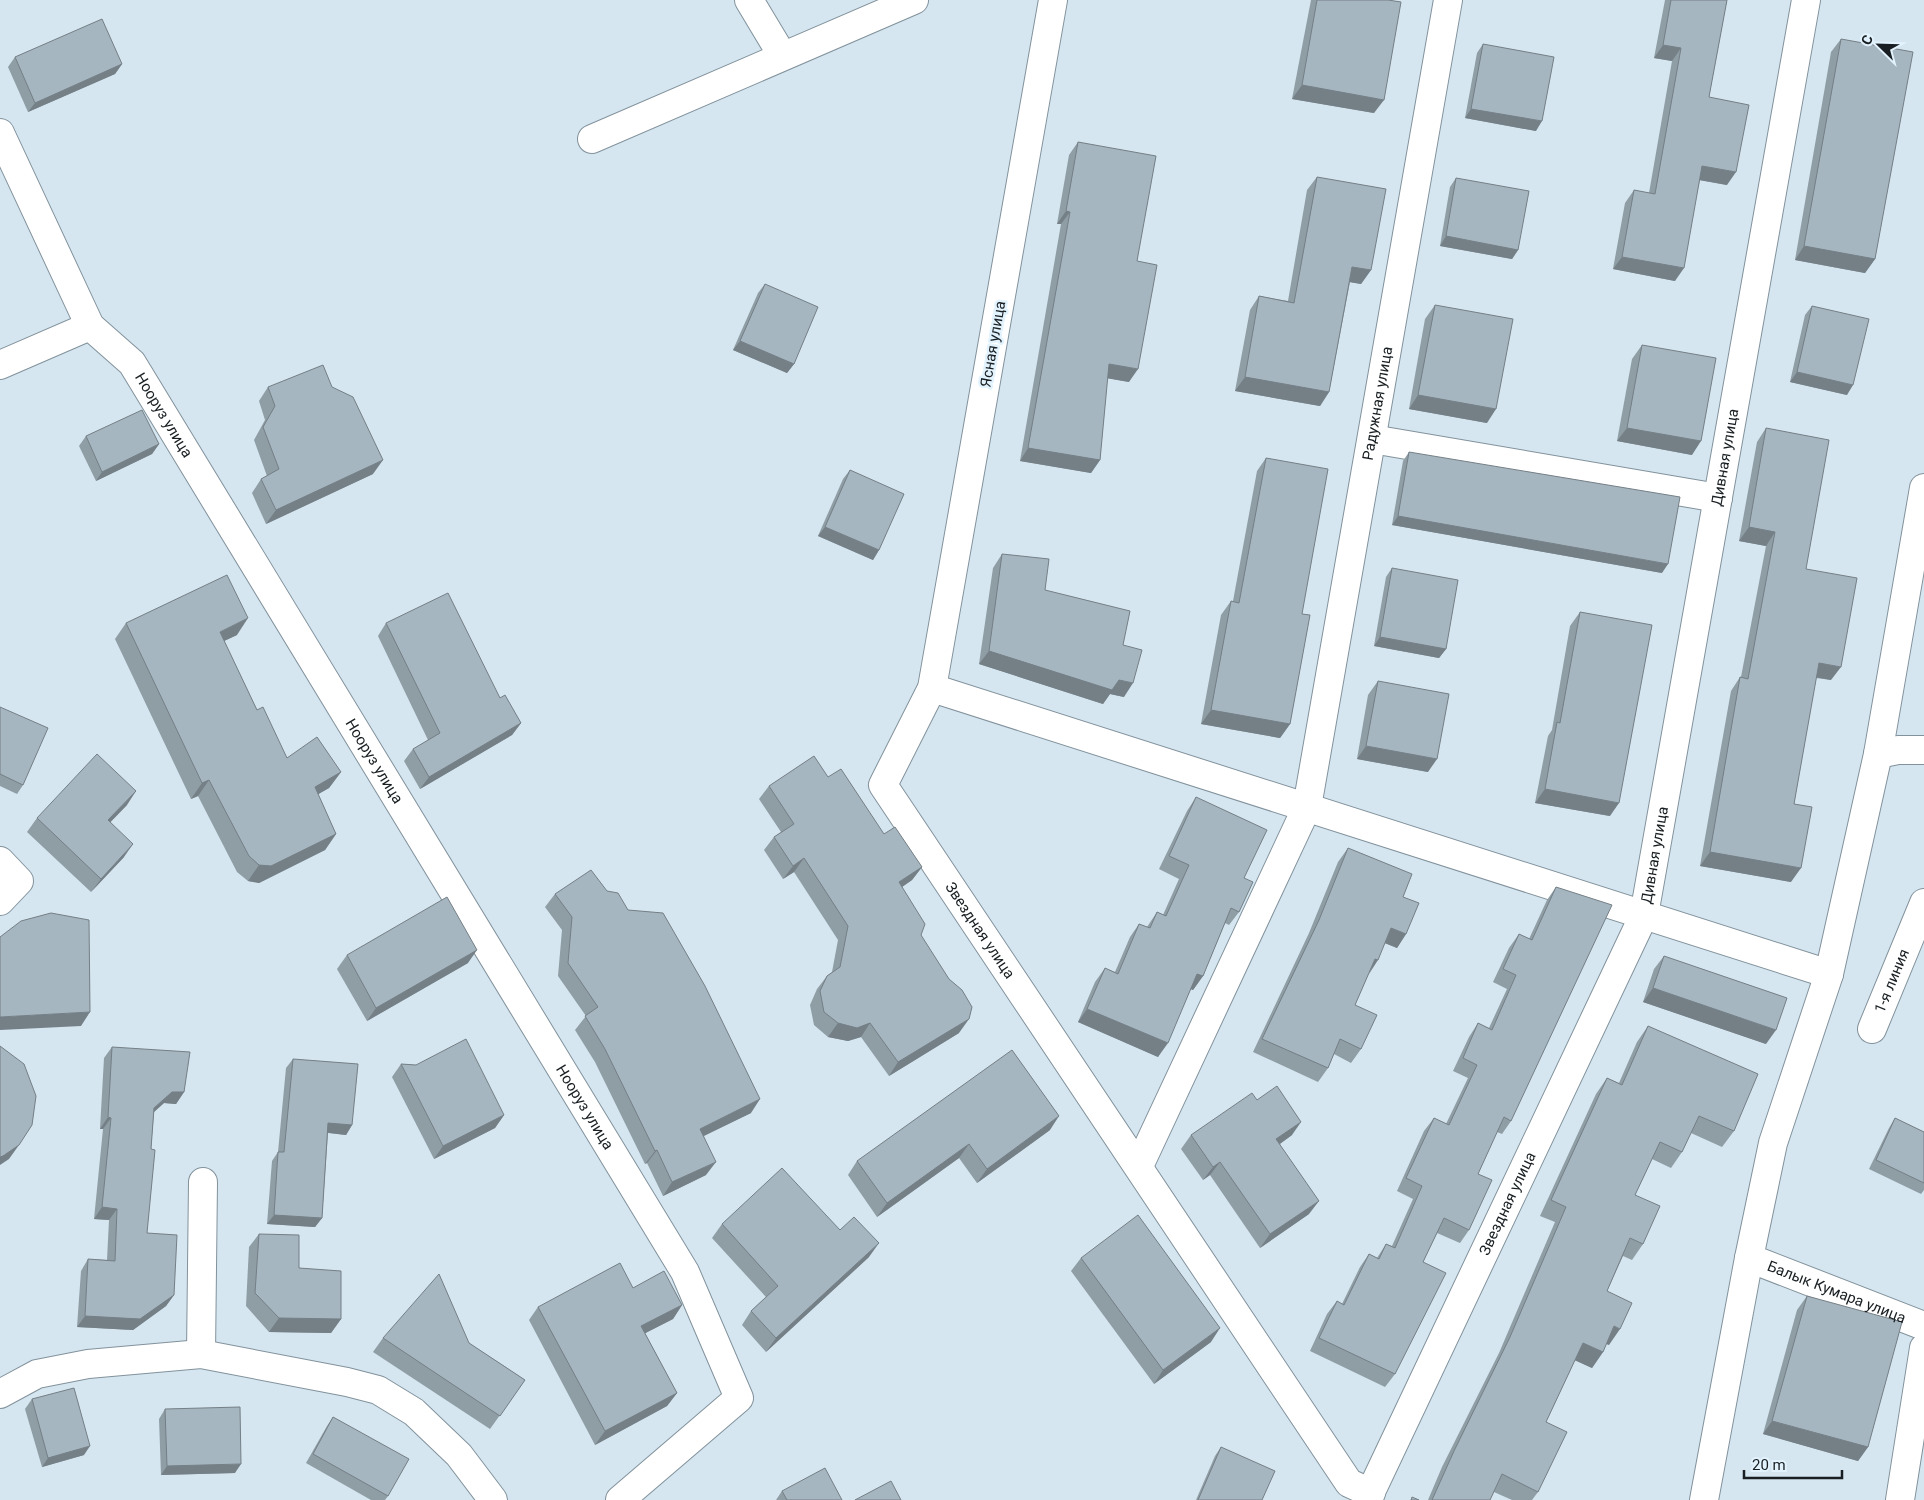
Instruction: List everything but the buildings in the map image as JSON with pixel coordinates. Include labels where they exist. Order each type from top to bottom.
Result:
[{"type":"street","points":[[749,0],[782,56]]},
{"type":"street","points":[[592,139],[914,0]]},
{"type":"street","name":"Ясная улица","points":[[932,688],[1053,0]]},
{"type":"street","name":"Радужная улица","points":[[1307,807],[1448,0]]},
{"type":"street","name":"Дивная улица","points":[[1644,915],[1806,0]]},
{"type":"street","name":"Нооруз улица","points":[[0,133],[90,326],[132,363],[680,1263],[739,1398],[620,1500]]},
{"type":"street","points":[[0,365],[90,326]]},
{"type":"street","points":[[1372,439],[1718,498]]},
{"type":"street","points":[[1704,1500],[1749,1258],[1773,1143],[1829,974],[1878,754],[1924,488]]},
{"type":"street","points":[[932,688],[1829,974]]},
{"type":"street","name":"Звездная улица","points":[[932,688],[883,785],[1349,1483],[1369,1496],[1644,915]]},
{"type":"street","points":[[1878,754],[1898,750],[1924,750]]},
{"type":"street","points":[[1139,1166],[1307,807]]},
{"type":"street","points":[[0,861],[19,881],[0,901]]},
{"type":"street","name":"1-я линия","points":[[1872,1030],[1924,903]]},
{"type":"street","points":[[201,1354],[203,1182]]},
{"type":"street","name":"Балык Кумара улица","points":[[1749,1258],[1924,1326]]},
{"type":"street","points":[[1900,1500],[1924,1348]]},
{"type":"street","points":[[0,1394],[37,1374],[88,1364],[201,1354],[378,1390],[414,1412],[433,1430],[459,1456],[493,1500]]}]
